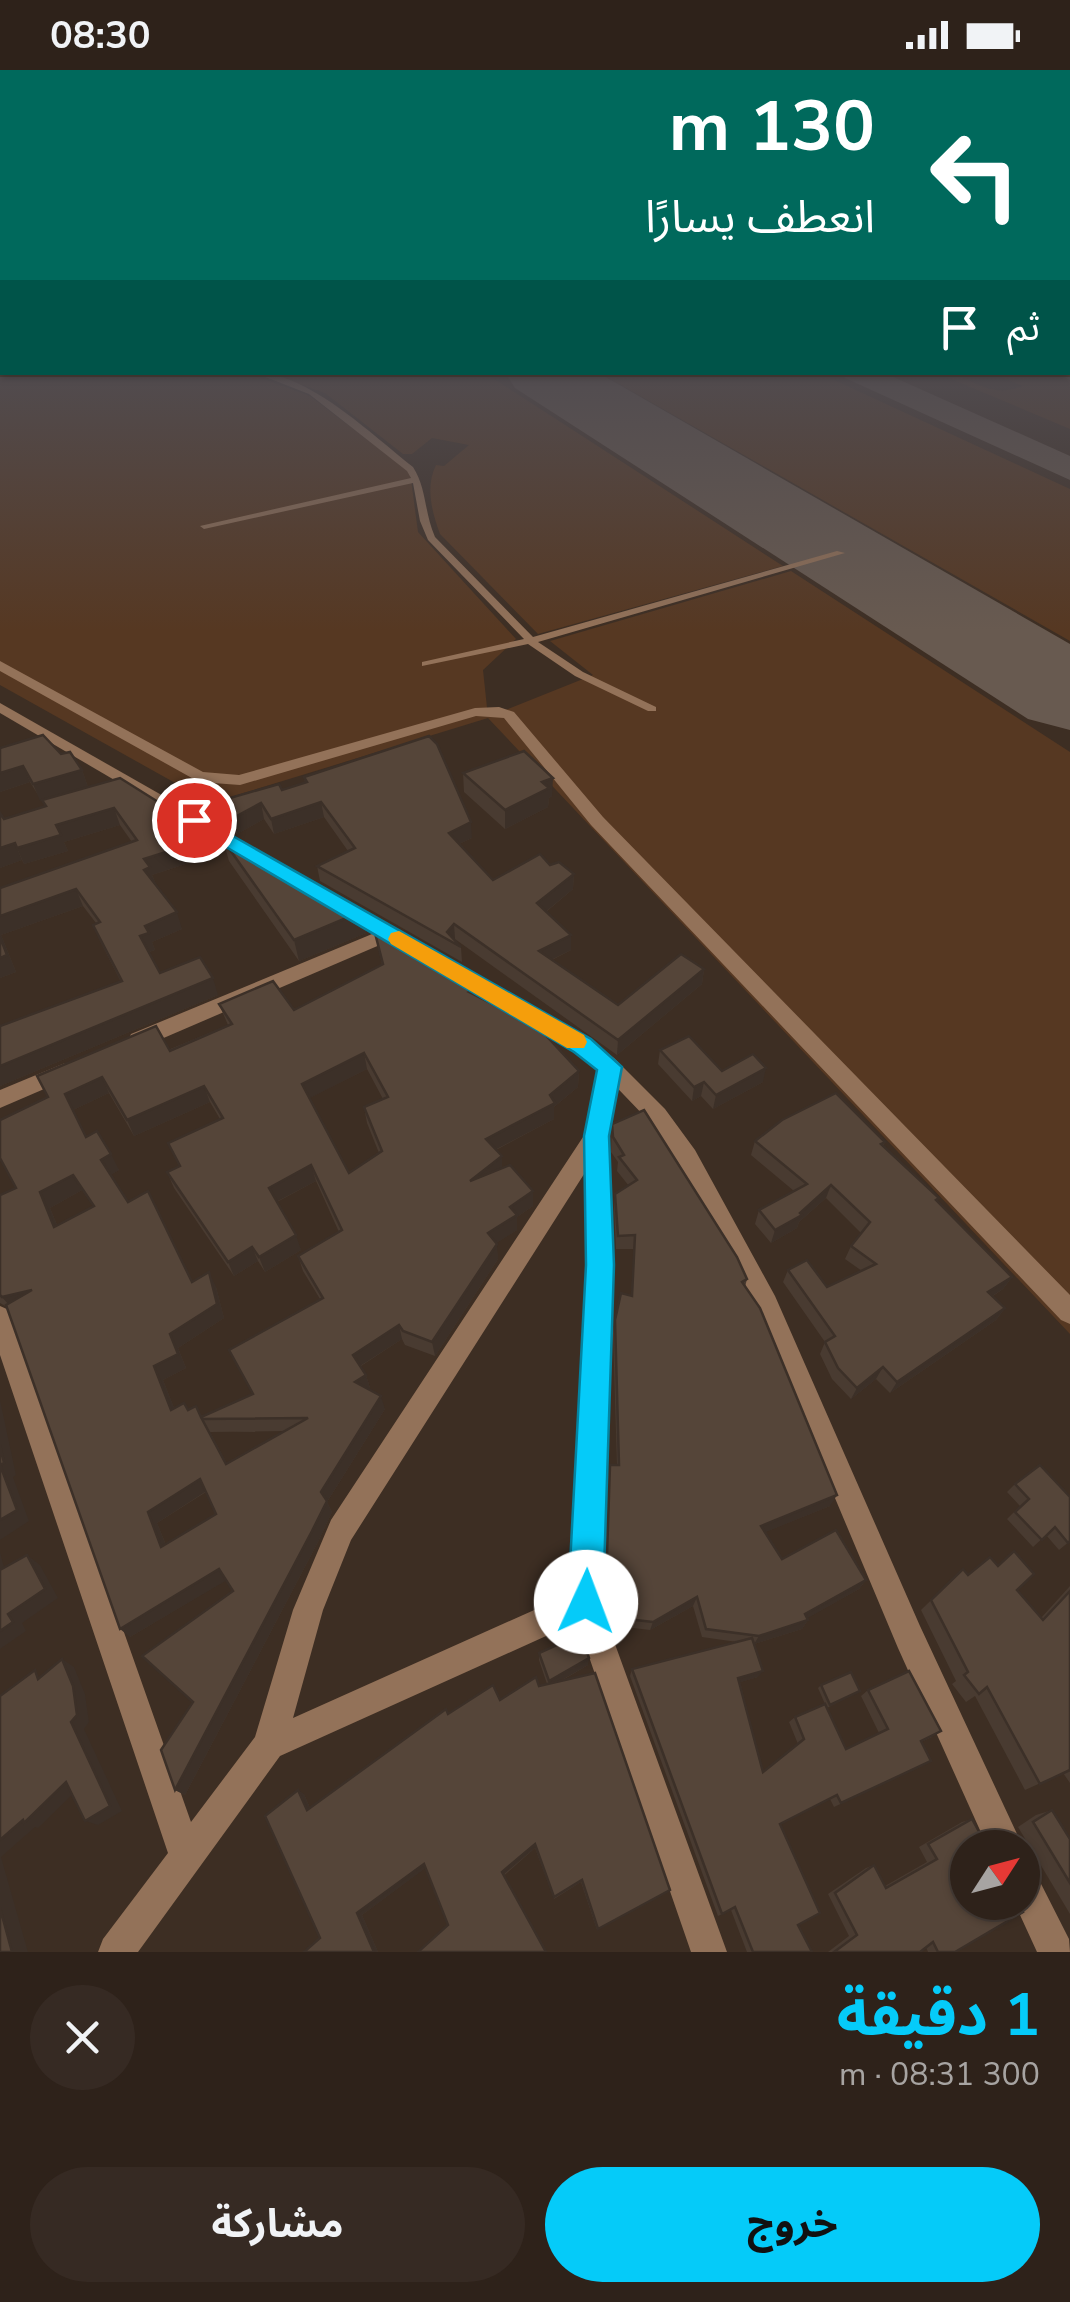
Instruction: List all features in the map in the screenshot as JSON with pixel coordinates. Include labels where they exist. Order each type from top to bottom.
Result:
[{"type":"street","points":[[0,665],[199,777],[222,782],[332,756],[475,712],[499,711],[509,715],[596,820],[1070,1312]]},
{"type":"street","points":[[0,707],[121,785],[389,933],[582,1046],[610,1067],[657,1115],[687,1157],[766,1304],[909,1637],[998,1830]]},
{"type":"street","points":[[124,1046],[389,933]]},
{"type":"street","points":[[0,1099],[88,1062]]},
{"type":"street","points":[[610,1067],[596,1136],[600,1265],[586,1602],[709,1952]]},
{"type":"street","points":[[116,1952],[269,1745],[308,1610],[341,1530],[596,1136]]},
{"type":"street","points":[[0,1318],[186,1858]]},
{"type":"street","points":[[269,1745],[586,1602]]},
{"type":"street","points":[[1040,1919],[1056,1952]]},
{"type":"lane","points":[[392,455],[418,479],[423,520],[431,538],[529,640],[578,674],[652,708]]},
{"type":"lane","points":[[204,526],[418,479]]},
{"type":"lane","points":[[426,664],[529,640],[840,554]]},
{"type":"shaded area","points":[[0,455],[387,455],[410,472],[418,532],[516,639],[483,670],[488,717],[593,675],[550,641],[791,571],[1070,752],[1070,1334],[488,718],[211,803],[0,685]]},
{"type":"shaded area","points":[[457,455],[611,455],[783,566],[538,634],[440,534],[431,500],[431,482],[436,465],[444,466]]},
{"type":"shaded area","points":[[744,455],[996,455],[1070,489],[1070,641]]},
{"type":"building","points":[[43,735],[61,754],[70,752],[82,770],[33,784],[23,766],[0,773],[0,748]]},
{"type":"building","points":[[429,736],[437,744],[471,822],[449,833],[493,880],[540,854],[550,865],[559,862],[574,874],[537,903],[571,935],[539,951],[618,1005],[681,954],[704,969],[618,1040],[454,924],[447,932],[461,947],[317,866],[355,848],[321,802],[271,819],[261,803],[233,818],[219,811],[223,800],[279,784],[282,790],[307,782],[304,777]]},
{"type":"building","points":[[524,751],[553,778],[542,782],[549,788],[505,810],[463,773]]},
{"type":"building","points":[[120,778],[214,837],[144,859],[150,867],[144,870],[177,912],[145,926],[149,933],[140,936],[160,973],[200,957],[213,978],[0,1066],[0,1026],[122,981],[93,925],[100,922],[76,889],[0,916],[0,888],[137,840],[114,808],[56,825],[61,835],[17,848],[15,843],[0,848],[0,813],[4,819],[46,806],[42,800]]},
{"type":"building","points":[[223,840],[284,875],[293,871],[363,911],[294,940]]},
{"type":"building","points":[[386,929],[482,985],[469,992],[538,1027],[579,1071],[550,1095],[555,1103],[486,1139],[502,1156],[470,1181],[510,1165],[533,1191],[510,1207],[517,1215],[488,1233],[497,1244],[432,1342],[403,1331],[399,1325],[353,1355],[366,1375],[355,1382],[381,1396],[321,1492],[327,1501],[175,1790],[161,1750],[193,1702],[142,1656],[233,1591],[219,1569],[120,1629],[6,1305],[32,1290],[0,1295],[0,1195],[16,1188],[0,1158],[0,1120],[48,1097],[37,1076],[156,1026],[170,1051],[232,1024],[219,1004],[273,981],[294,1010],[383,964],[375,933]],"holes":[[[364,1053],[388,1097],[364,1107],[382,1151],[349,1173],[302,1084]],[[102,1077],[127,1120],[204,1086],[223,1118],[168,1143],[180,1166],[167,1172],[228,1262],[252,1247],[259,1257],[296,1235],[269,1188],[311,1165],[342,1230],[298,1256],[323,1298],[229,1350],[253,1394],[201,1417],[196,1406],[188,1410],[184,1403],[171,1410],[154,1366],[178,1354],[170,1334],[217,1304],[209,1272],[192,1282],[148,1191],[128,1202],[101,1160],[111,1154],[97,1131],[86,1137],[65,1094]],[[73,1175],[94,1206],[54,1227],[40,1192]],[[308,1418],[226,1464],[202,1419]],[[200,1479],[216,1514],[161,1547],[148,1512]]]},
{"type":"building","points":[[0,937],[7,955],[0,958]]},
{"type":"building","points":[[689,1036],[722,1071],[753,1054],[766,1068],[716,1095],[704,1082],[694,1087],[660,1050]]},
{"type":"building","points":[[836,1093],[1012,1277],[988,1292],[1005,1308],[897,1382],[883,1367],[857,1388],[838,1368],[825,1342],[835,1336],[788,1270],[807,1260],[827,1287],[876,1264],[851,1246],[870,1222],[831,1185],[802,1215],[775,1230],[759,1210],[807,1184],[755,1141],[782,1120]]},
{"type":"building","points":[[644,1110],[737,1257],[747,1279],[742,1282],[760,1308],[837,1495],[761,1526],[782,1559],[836,1530],[866,1580],[805,1614],[808,1620],[759,1636],[706,1629],[697,1597],[653,1622],[627,1619],[624,1602],[609,1603],[606,1586],[610,1465],[619,1465],[615,1320],[621,1293],[632,1296],[635,1235],[618,1236],[615,1194],[637,1180],[619,1157],[624,1155],[613,1137],[612,1124]]},
{"type":"building","points":[[0,1465],[17,1510],[0,1520]]},
{"type":"building","points":[[1040,1465],[1070,1497],[1068,1543],[1055,1527],[1042,1540],[1015,1512],[1029,1499],[1015,1484]]},
{"type":"building","points":[[1014,1551],[1034,1574],[1017,1590],[1043,1620],[1070,1591],[1070,1770],[1040,1784],[987,1687],[979,1694],[964,1675],[968,1672],[931,1600],[963,1569],[968,1575],[990,1557],[998,1566]]},
{"type":"building","points":[[27,1555],[45,1589],[8,1614],[13,1622],[0,1631],[0,1570]]},
{"type":"building","points":[[581,1634],[589,1658],[549,1681],[539,1653]]},
{"type":"building","points":[[752,1638],[763,1671],[738,1678],[763,1772],[804,1739],[795,1717],[825,1704],[846,1749],[888,1729],[868,1690],[909,1671],[941,1731],[921,1741],[931,1761],[841,1803],[837,1795],[780,1824],[820,1913],[798,1925],[812,1952],[753,1952],[735,1907],[722,1914],[632,1669]]},
{"type":"building","points":[[62,1659],[73,1686],[77,1715],[71,1722],[110,1806],[85,1821],[66,1782],[24,1823],[23,1820],[0,1840],[0,1696],[35,1670],[38,1679]]},
{"type":"building","points":[[851,1672],[860,1691],[830,1705],[821,1685]]},
{"type":"building","points":[[595,1673],[670,1890],[598,1929],[582,1880],[554,1897],[535,1844],[502,1872],[546,1952],[418,1952],[448,1925],[424,1864],[357,1913],[374,1952],[304,1952],[320,1938],[265,1816],[298,1790],[307,1810],[446,1709],[448,1714],[493,1685],[500,1700],[536,1677],[539,1686]]},
{"type":"building","points":[[1052,1810],[1070,1839],[1070,1883],[1040,1830],[1033,1822]]},
{"type":"building","points":[[972,1819],[978,1830],[953,1830]]},
{"type":"building","points":[[950,1832],[950,1920],[1009,1920],[955,1952],[938,1952],[933,1942],[920,1952],[834,1952],[857,1935],[835,1893],[874,1865],[886,1888],[937,1859],[928,1844]]},
{"type":"building","points":[[0,1908],[12,1952],[0,1952]]},
{"type":"taxiway","points":[[1039,455],[1070,469]]},
{"type":"runway","points":[[678,455],[1070,694]]},
{"type":"slow traffic","points":[[399,939],[575,1042]]},
{"type":"route","points":[[194,820],[582,1046],[610,1067],[596,1136],[600,1265],[586,1602]]}]
